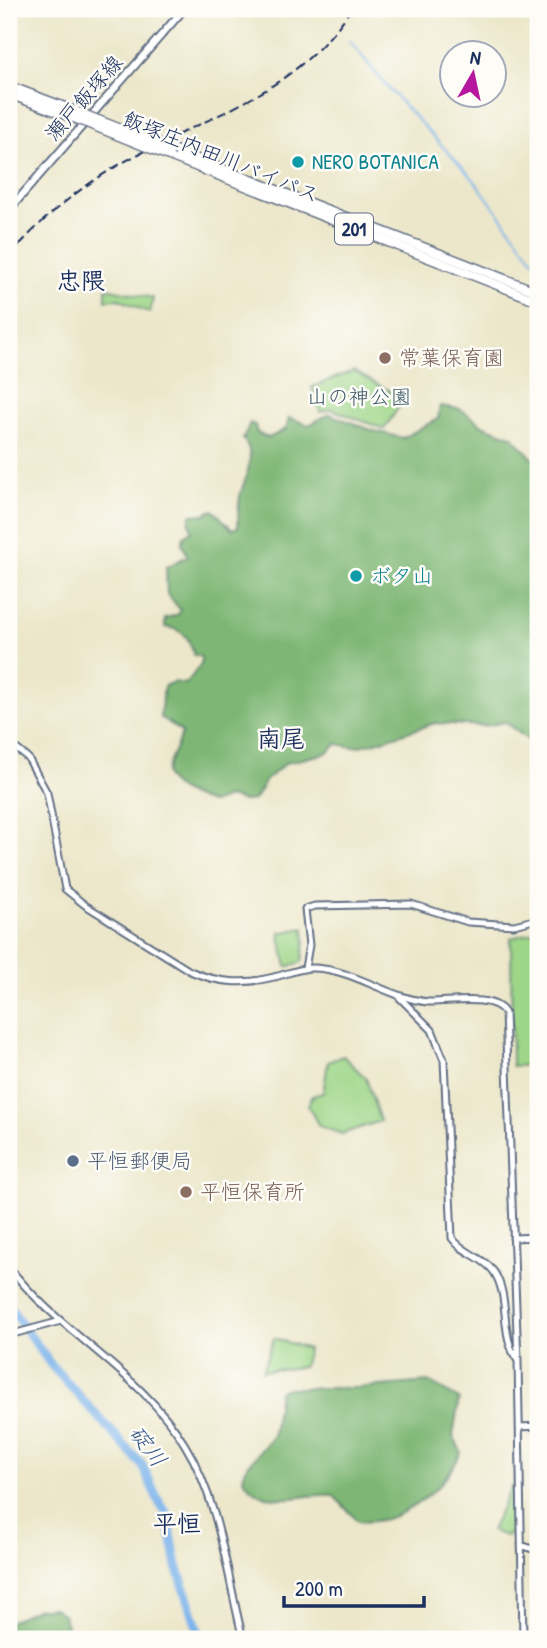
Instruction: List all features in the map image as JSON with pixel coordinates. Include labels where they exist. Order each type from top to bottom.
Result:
[{"type":"highway","name":"飯塚庄内田川バイパス","points":[[9,86],[173,153],[538,292]]},
{"type":"highway","name":"飯塚庄内田川バイパス","points":[[9,94],[81,117]]},
{"type":"highway","name":"飯塚庄内田川バイパス","points":[[173,153],[538,301]]},
{"type":"main road","name":"瀬戸飯塚線","points":[[9,209],[184,9]]},
{"type":"street","points":[[9,743],[28,758],[47,793],[65,889],[75,899],[190,971],[223,981],[254,982],[305,968],[339,972],[399,997],[428,1002],[489,1002],[501,1007],[505,1013],[520,1427],[523,1638],[473,1639]]},
{"type":"street","points":[[305,968],[309,945],[305,909],[315,906],[411,904],[468,922],[514,925],[538,919]]},
{"type":"street","points":[[399,997],[432,1030],[444,1059],[452,1238],[493,1269],[499,1282],[510,1348],[518,1361]]},
{"type":"street","points":[[513,1238],[538,1237]]},
{"type":"street","points":[[9,1266],[17,1278],[61,1321],[152,1403],[185,1444],[207,1490],[243,1639]]},
{"type":"street","points":[[9,1283],[17,1278]]},
{"type":"street","points":[[9,1335],[61,1321]]},
{"type":"street","points":[[520,1427],[538,1426]]},
{"type":"street","points":[[521,1545],[538,1551]]},
{"type":"green space","points":[[106,288],[153,298],[150,313],[119,299],[106,300]]},
{"type":"green space","name":"山の神公園","points":[[353,371],[399,396],[396,399],[401,404],[384,429],[331,409],[320,412],[312,387]]},
{"type":"green space","points":[[440,406],[460,409],[484,426],[512,436],[538,464],[538,748],[505,722],[484,726],[435,723],[373,743],[354,747],[337,744],[326,753],[286,763],[266,780],[254,800],[243,801],[228,797],[212,803],[172,784],[166,774],[182,732],[160,717],[164,686],[174,682],[186,684],[201,664],[201,657],[194,655],[188,639],[181,632],[165,627],[165,619],[179,614],[180,609],[167,594],[166,567],[188,556],[182,544],[184,536],[192,530],[189,523],[191,515],[205,514],[213,510],[232,529],[238,527],[240,496],[250,458],[243,439],[250,423],[255,425],[257,433],[269,438],[286,429],[289,418],[309,425],[329,414],[374,431],[403,438],[438,419]]},
{"type":"green space","points":[[304,928],[302,962],[287,967],[279,933]]},
{"type":"green space","points":[[538,931],[538,1065],[512,1066],[511,938]]},
{"type":"green space","points":[[343,1056],[366,1078],[380,1121],[342,1134],[319,1126],[308,1106],[312,1096],[323,1093],[328,1062]]},
{"type":"green space","points":[[274,1338],[308,1349],[303,1367],[262,1371]]},
{"type":"green space","points":[[429,1382],[459,1399],[453,1436],[461,1452],[444,1479],[405,1511],[390,1518],[358,1521],[333,1495],[272,1498],[252,1489],[243,1478],[245,1469],[273,1436],[279,1391],[289,1388],[355,1388]]},
{"type":"green space","points":[[511,1487],[516,1487],[514,1532],[506,1536],[491,1531]]},
{"type":"green space","points":[[38,1608],[53,1608],[64,1615],[68,1631],[65,1639],[9,1639],[9,1622]]},
{"type":"waterway","points":[[349,40],[388,88],[474,180],[538,266]]},
{"type":"waterway","name":"碇川","points":[[9,1306],[51,1365],[142,1465],[167,1513],[177,1566],[201,1639]]},
{"type":"railway","points":[[9,257],[51,214],[99,177],[164,141],[253,98],[280,81],[329,38],[351,9]]},
{"type":"place","name":"NERO BOTANICA","points":[[298,162]]},
{"type":"place","name":"常葉保育園","points":[[385,358]]},
{"type":"place","name":"ボタ山","points":[[356,576]]},
{"type":"place","name":"平恒郵便局","points":[[73,1161]]},
{"type":"place","name":"平恒保育所","points":[[186,1192]]},
{"type":"district","name":"忠隈","points":[[81,281]]},
{"type":"district","name":"南尾","points":[[281,739]]},
{"type":"district","name":"平恒","points":[[177,1524]]}]
